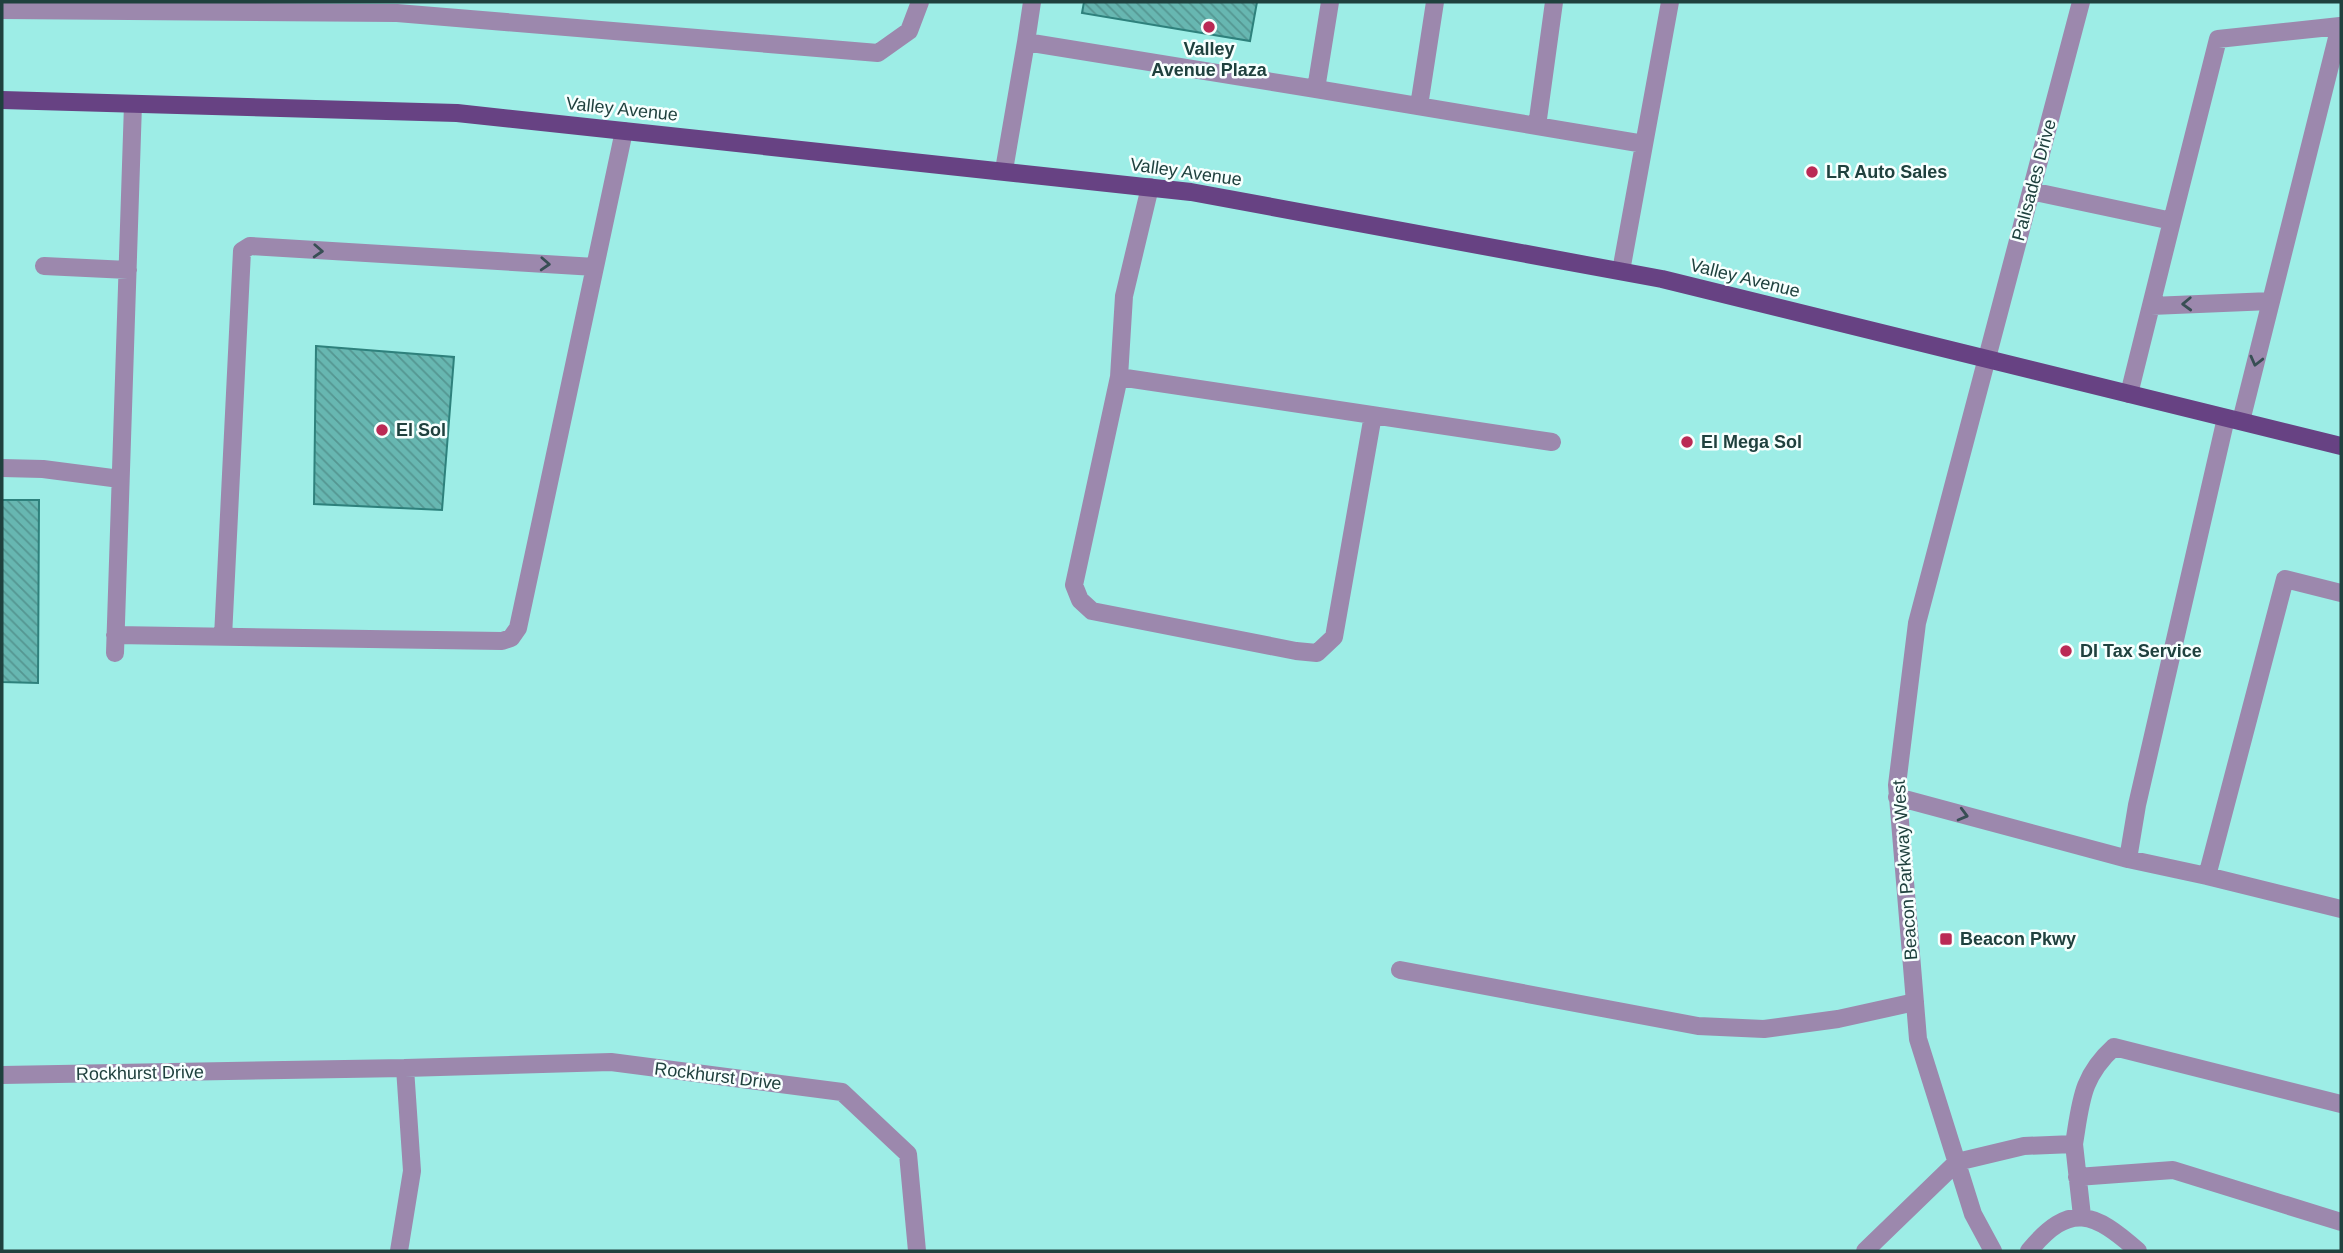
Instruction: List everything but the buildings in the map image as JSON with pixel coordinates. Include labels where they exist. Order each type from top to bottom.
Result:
[{"type":"main road","name":"Valley Avenue","points":[[2,100],[457,113],[1150,187],[1620,271],[2341,446]]},
{"type":"street","points":[[2,10],[397,13],[878,53],[909,31],[920,2]]},
{"type":"street","points":[[1004,170],[1032,2]]},
{"type":"street","points":[[1316,89],[1330,2]]},
{"type":"street","points":[[1419,106],[1435,2]]},
{"type":"street","points":[[1537,127],[1554,2]]},
{"type":"street","points":[[1620,271],[1671,2]]},
{"type":"street","name":"Palisades Drive","points":[[1987,359],[2081,2]]},
{"type":"street","points":[[2127,859],[2137,805],[2234,419],[2271,301],[2341,26],[2218,39],[2129,394]]},
{"type":"street","points":[[1026,42],[1644,144]]},
{"type":"street","points":[[133,104],[115,644],[223,637],[502,641],[511,638],[518,628],[624,131]]},
{"type":"street","points":[[1150,187],[1125,296],[1119,377],[1074,585],[1080,600],[1092,611],[1317,653],[1334,636],[1373,415]]},
{"type":"street","points":[[2031,191],[2172,221]]},
{"type":"street","points":[[223,637],[242,251],[250,246],[595,267]]},
{"type":"street","points":[[44,266],[128,270]]},
{"type":"street","points":[[2151,306],[2271,301]]},
{"type":"street","name":"Beacon Parkway West","points":[[1987,359],[1917,623],[1898,797],[1918,1039],[1973,1213],[1993,1251]]},
{"type":"street","points":[[1119,377],[1552,442]]},
{"type":"street","points":[[2,468],[43,469],[120,480]]},
{"type":"street","points":[[2207,876],[2285,579],[2341,593]]},
{"type":"street","points":[[1898,797],[2127,859],[2341,909]]},
{"type":"street","points":[[1400,970],[1698,1026],[1764,1029],[1838,1019],[1915,1002]]},
{"type":"street","points":[[2082,1216],[2074,1144],[2087,1077],[2096,1062],[2114,1047],[2341,1104]]},
{"type":"street","name":"Rockhurst Drive","points":[[2,1075],[405,1069],[611,1062],[842,1091],[908,1154],[917,1251]]},
{"type":"street","points":[[399,1251],[412,1171],[405,1069]]},
{"type":"street","points":[[1865,1251],[1957,1163],[2024,1146],[2074,1144]]},
{"type":"street","points":[[2077,1177],[2174,1170],[2341,1222]]},
{"type":"street","points":[[2029,1251],[2054,1226],[2068,1218],[2082,1216],[2097,1219],[2138,1251]]},
{"type":"place","name":"Valley Avenue Plaza","points":[[1209,27]]},
{"type":"place","name":"LR Auto Sales","points":[[1812,172]]},
{"type":"place","name":"El Sol","points":[[382,430]]},
{"type":"place","name":"El Mega Sol","points":[[1687,442]]},
{"type":"place","name":"DI Tax Service","points":[[2066,651]]},
{"type":"place","name":"Beacon Pkwy","points":[[1946,939]]}]
